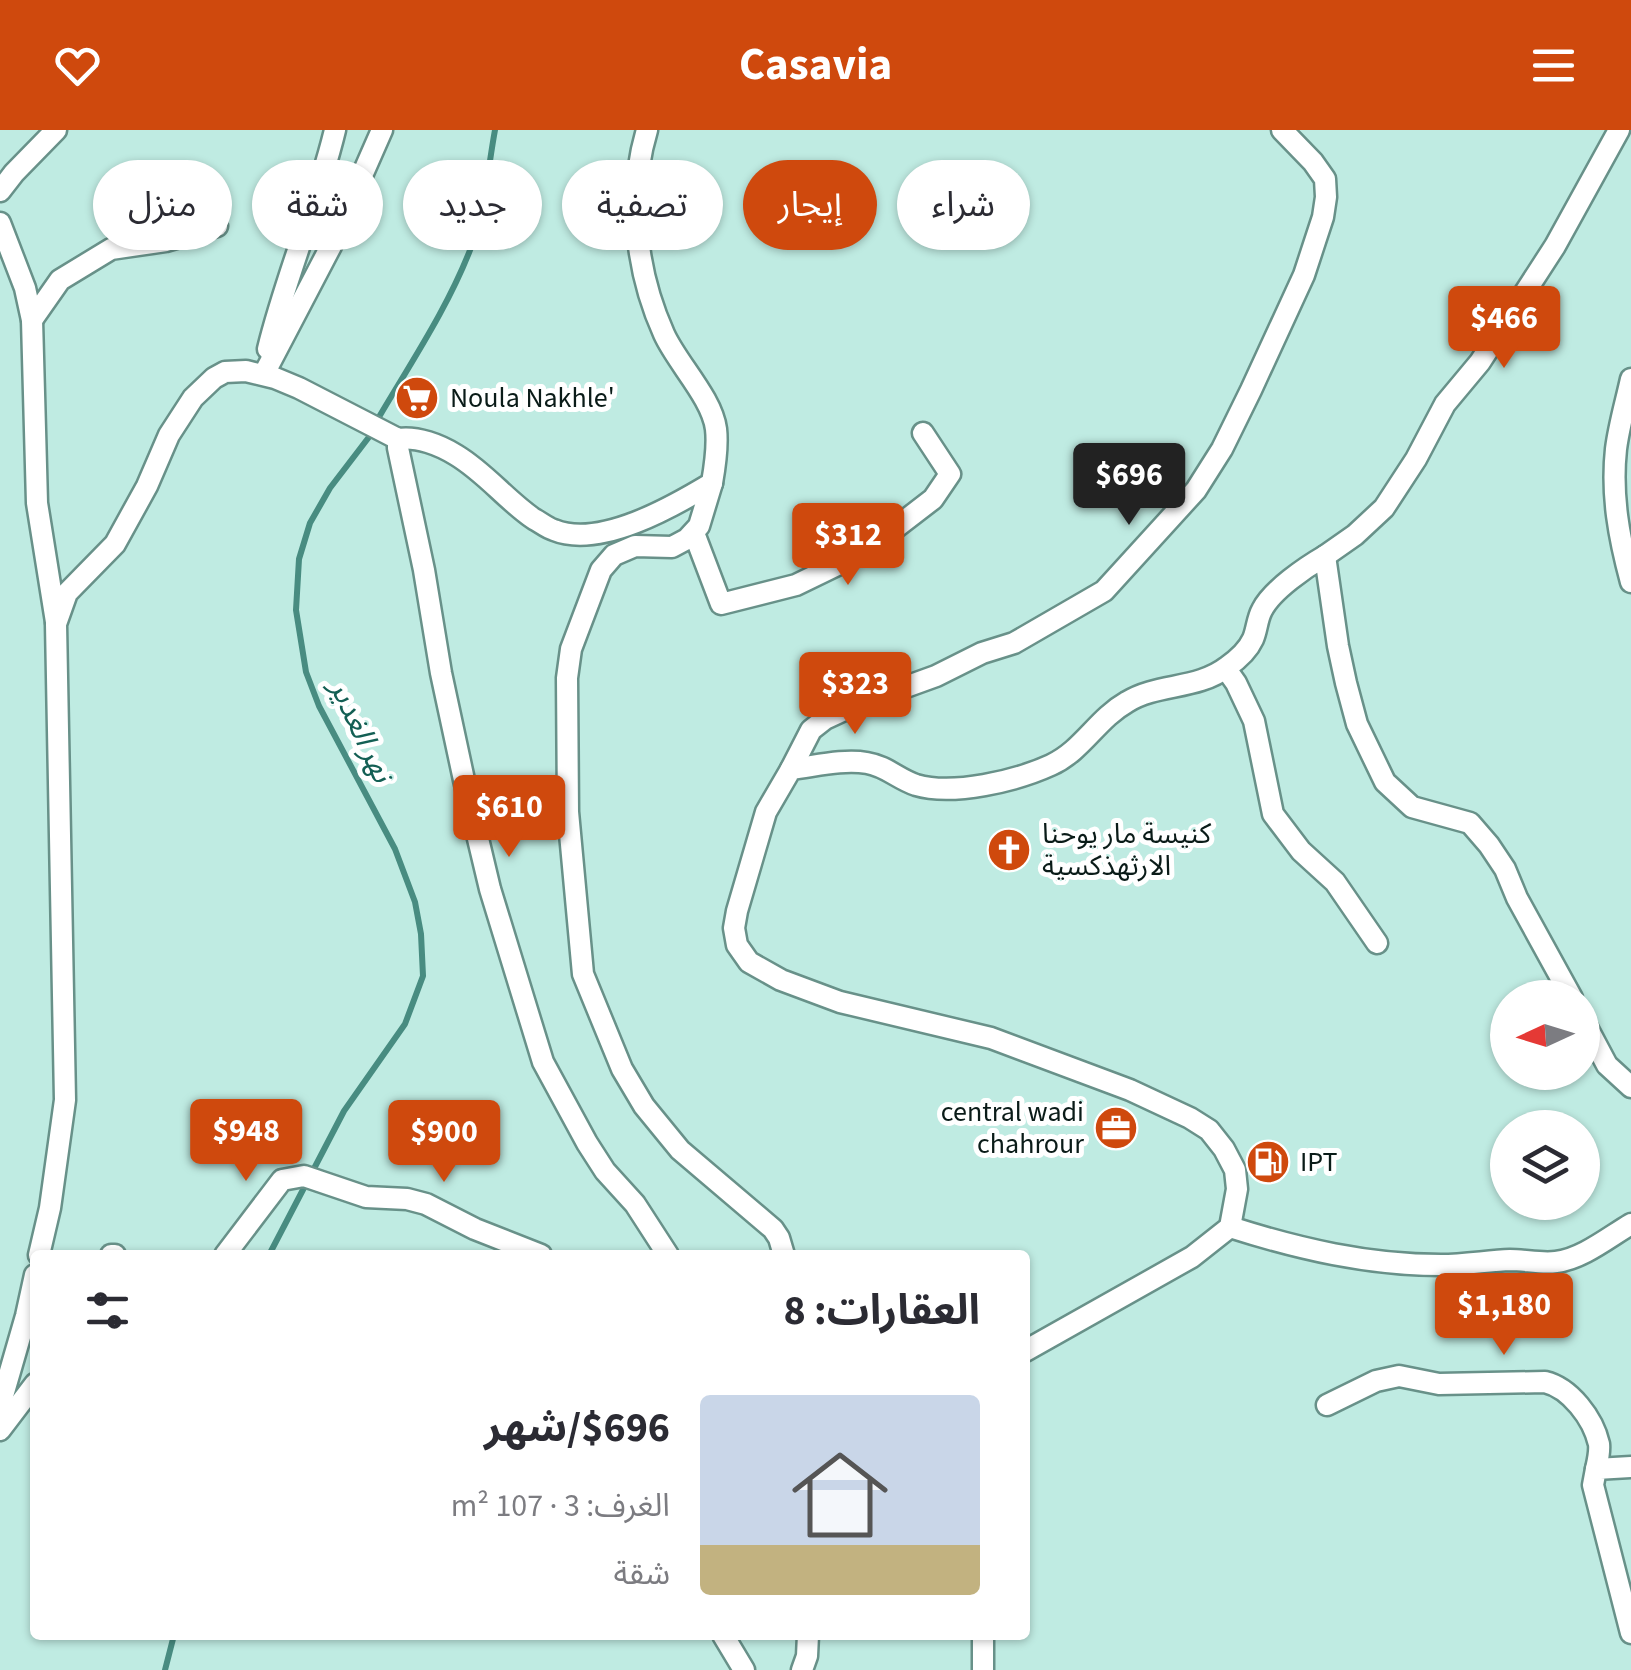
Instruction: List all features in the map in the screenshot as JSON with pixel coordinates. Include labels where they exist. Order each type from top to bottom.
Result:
[{"type":"street","points":[[0,191],[56,130]]},
{"type":"street","points":[[267,368],[275,321],[335,130]]},
{"type":"street","points":[[267,368],[331,246],[382,130]]},
{"type":"street","points":[[647,130],[636,207],[640,254],[665,336],[716,428],[712,483],[694,533],[672,547],[636,546],[614,554],[601,570],[571,649],[567,678],[568,812],[583,974],[622,1068],[644,1106],[680,1150],[780,1238],[783,1250]]},
{"type":"street","points":[[1030,1349],[1192,1257],[1230,1227],[1237,1189],[1235,1170],[1224,1149],[1209,1130],[1190,1118],[1130,1090],[991,1038],[828,998],[781,980],[748,962],[734,928],[766,812],[812,730],[853,706],[1014,643],[1104,591],[1196,490],[1251,390],[1304,275],[1323,217],[1324,178],[1282,130]]},
{"type":"street","points":[[791,769],[862,762],[878,765],[914,784],[944,788],[1026,775],[1066,757],[1106,716],[1138,696],[1199,682],[1226,669],[1252,642],[1262,608],[1300,570],[1355,535],[1384,508],[1445,404],[1480,362],[1555,246],[1619,130]]},
{"type":"street","points":[[0,223],[25,288],[32,320],[38,503],[56,624],[65,1100],[41,1250]]},
{"type":"street","points":[[32,320],[60,280],[108,250]]},
{"type":"street","points":[[56,624],[66,593],[115,544],[169,436],[193,398],[205,384],[225,372],[267,368],[398,439],[446,449],[486,475],[531,517],[555,531],[602,532],[679,502],[712,483]]},
{"type":"street","points":[[1631,379],[1620,420],[1614,485],[1618,526],[1631,582]]},
{"type":"street","points":[[694,533],[721,604],[796,584],[864,552],[932,500],[950,474],[922,433]]},
{"type":"street","points":[[398,439],[440,673],[464,780],[490,889],[542,1062],[596,1157],[635,1204],[665,1250]]},
{"type":"street","points":[[1326,556],[1346,683],[1357,724],[1385,782],[1412,806],[1470,823],[1504,870],[1562,980]]},
{"type":"street","points":[[1226,669],[1254,721],[1274,814],[1301,851],[1335,882],[1378,944]]},
{"type":"street","points":[[1600,1052],[1607,1065],[1631,1088]]},
{"type":"street","points":[[229,1250],[282,1180],[314,1179],[366,1197],[426,1204],[528,1250]]},
{"type":"street","points":[[1230,1227],[1345,1258],[1444,1265],[1556,1262],[1631,1224]]},
{"type":"street","points":[[0,1406],[30,1294]]},
{"type":"street","points":[[1327,1405],[1376,1381],[1399,1376],[1439,1384],[1556,1384],[1575,1401],[1591,1424],[1600,1449],[1592,1485],[1631,1633]]},
{"type":"street","points":[[0,1430],[30,1391]]},
{"type":"street","points":[[1596,1469],[1631,1467]]},
{"type":"street","points":[[727,1640],[744,1670]]},
{"type":"street","points":[[802,1670],[808,1640]]},
{"type":"street","points":[[983,1640],[983,1670]]},
{"type":"waterway","name":"نهر الغدير","points":[[379,417],[463,268],[483,203],[495,130]]},
{"type":"waterway","name":"نهر الغدير","points":[[272,1250],[344,1111],[405,1024],[423,976],[415,902],[395,849],[319,706],[306,672],[296,610],[299,559],[310,523],[330,488],[369,437]]},
{"type":"waterway","name":"نهر الغدير","points":[[165,1670],[173,1640]]},
{"type":"place","name":"Noula Nakhle'","points":[[417,398]]},
{"type":"place","name":"كنيسة مار يوحنا الارثهذكسية","points":[[1009,850]]},
{"type":"place","name":"central wadi chahrour","points":[[1116,1128]]},
{"type":"place","name":"IPT","points":[[1268,1162]]}]
